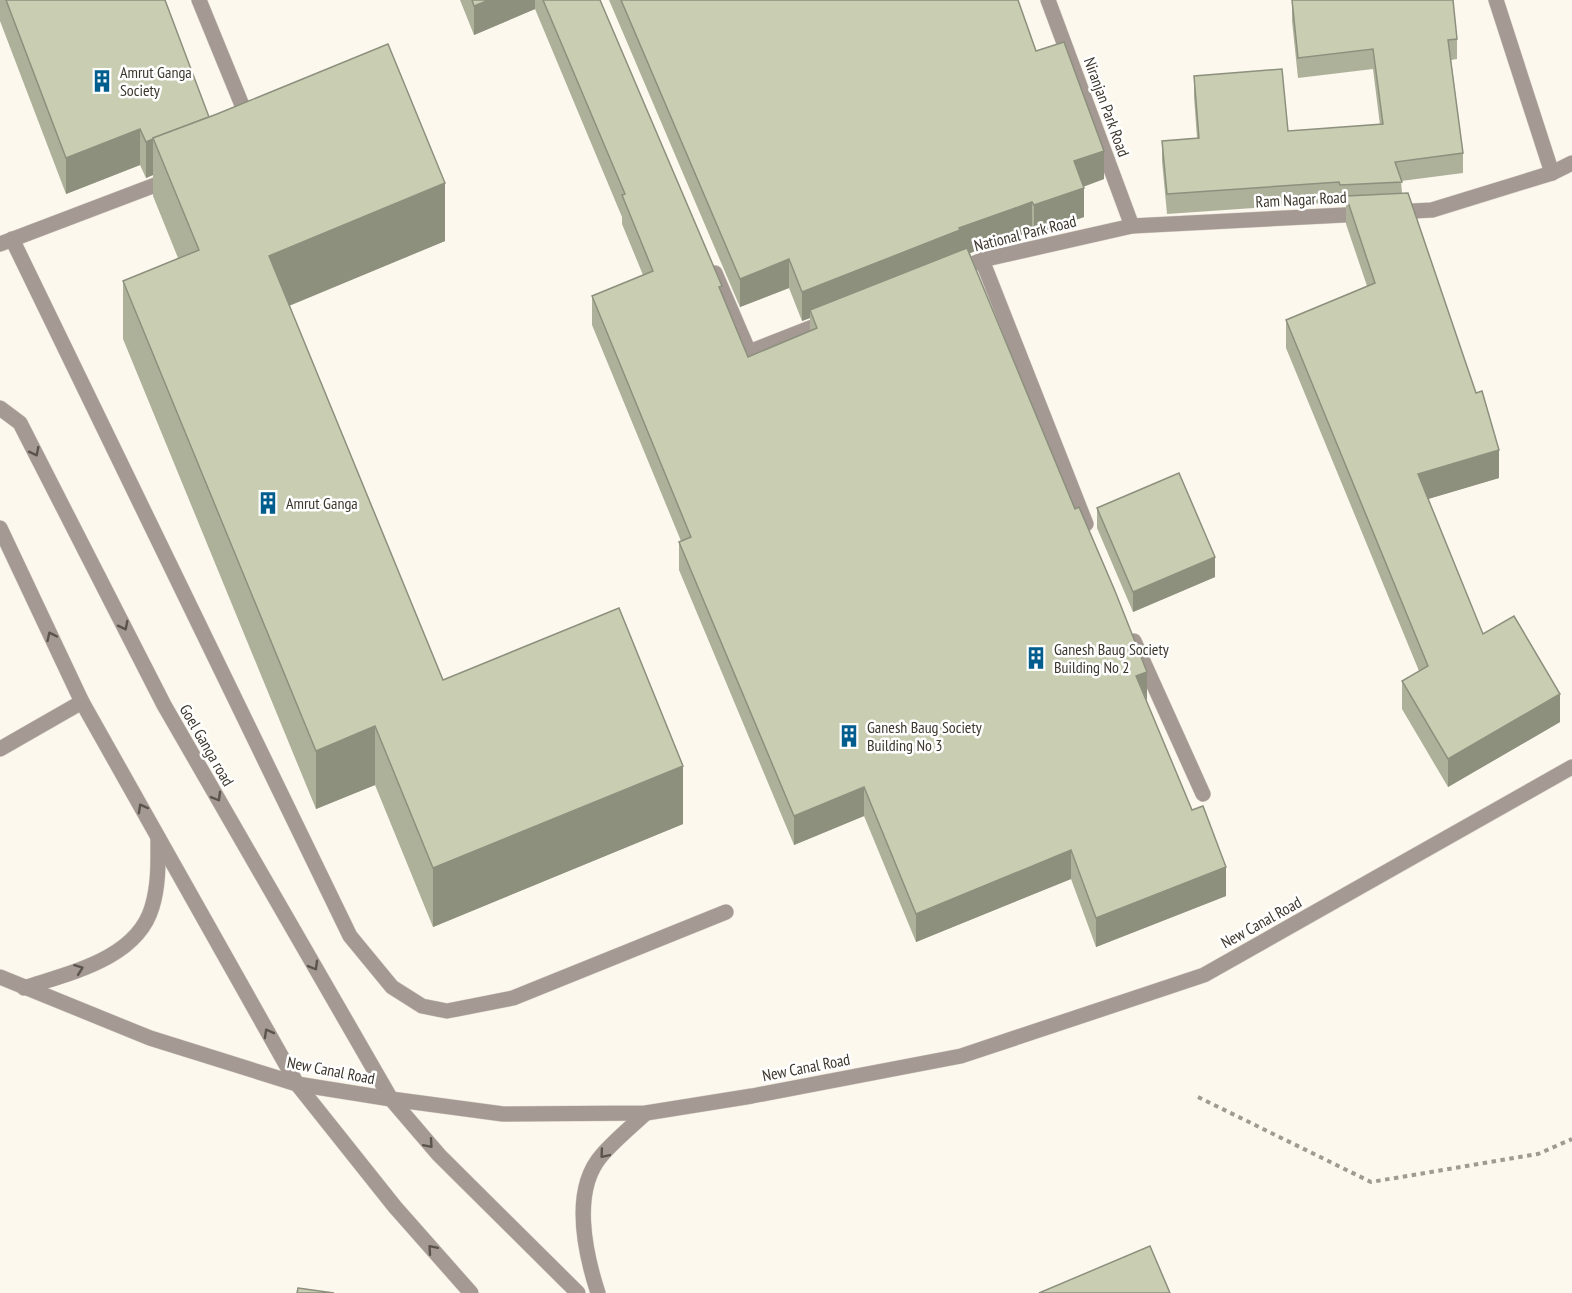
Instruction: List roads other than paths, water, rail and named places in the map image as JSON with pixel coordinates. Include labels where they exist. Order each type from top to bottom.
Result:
[{"type":"street","points":[[199,0],[244,110],[245,136]]},
{"type":"street","name":"Niranjan Park Road","points":[[1048,0],[1132,226]]},
{"type":"street","points":[[1496,0],[1552,173]]},
{"type":"street","name":"Ram Nagar Road","points":[[1132,226],[1432,210],[1552,173],[1572,163]]},
{"type":"street","points":[[186,173],[6,242],[350,936],[392,987],[422,1006],[447,1011],[513,998],[726,912]]},
{"type":"street","name":"National Park Road","points":[[938,278],[982,260],[1132,226]]},
{"type":"street","points":[[982,260],[1093,542]]},
{"type":"street","points":[[711,264],[749,352],[838,317]]},
{"type":"street","name":"Goel Ganga road","points":[[0,408],[21,423],[164,705],[391,1100],[439,1155],[578,1293]]},
{"type":"street","points":[[0,528],[82,702],[297,1084],[395,1207],[471,1293]]},
{"type":"street","points":[[1129,629],[1203,794]]},
{"type":"street","points":[[0,749],[82,702]]},
{"type":"street","name":"New Canal Road","points":[[0,977],[150,1038],[297,1084],[391,1100],[502,1114],[646,1113],[752,1096],[961,1056],[1204,975],[1572,767]]},
{"type":"street","points":[[24,988],[84,968],[125,946],[140,932],[152,909],[158,880],[158,837]]},
{"type":"street","points":[[598,1293],[589,1265],[583,1228],[584,1196],[600,1156],[646,1113]]},
{"type":"place","name":"Amrut Ganga Society","points":[[102,81]]},
{"type":"place","name":"Amrut Ganga","points":[[268,503]]},
{"type":"place","name":"Ganesh Baug Society Building No 2","points":[[1036,658]]},
{"type":"place","name":"Ganesh Baug Society Building No 3","points":[[849,736]]}]
